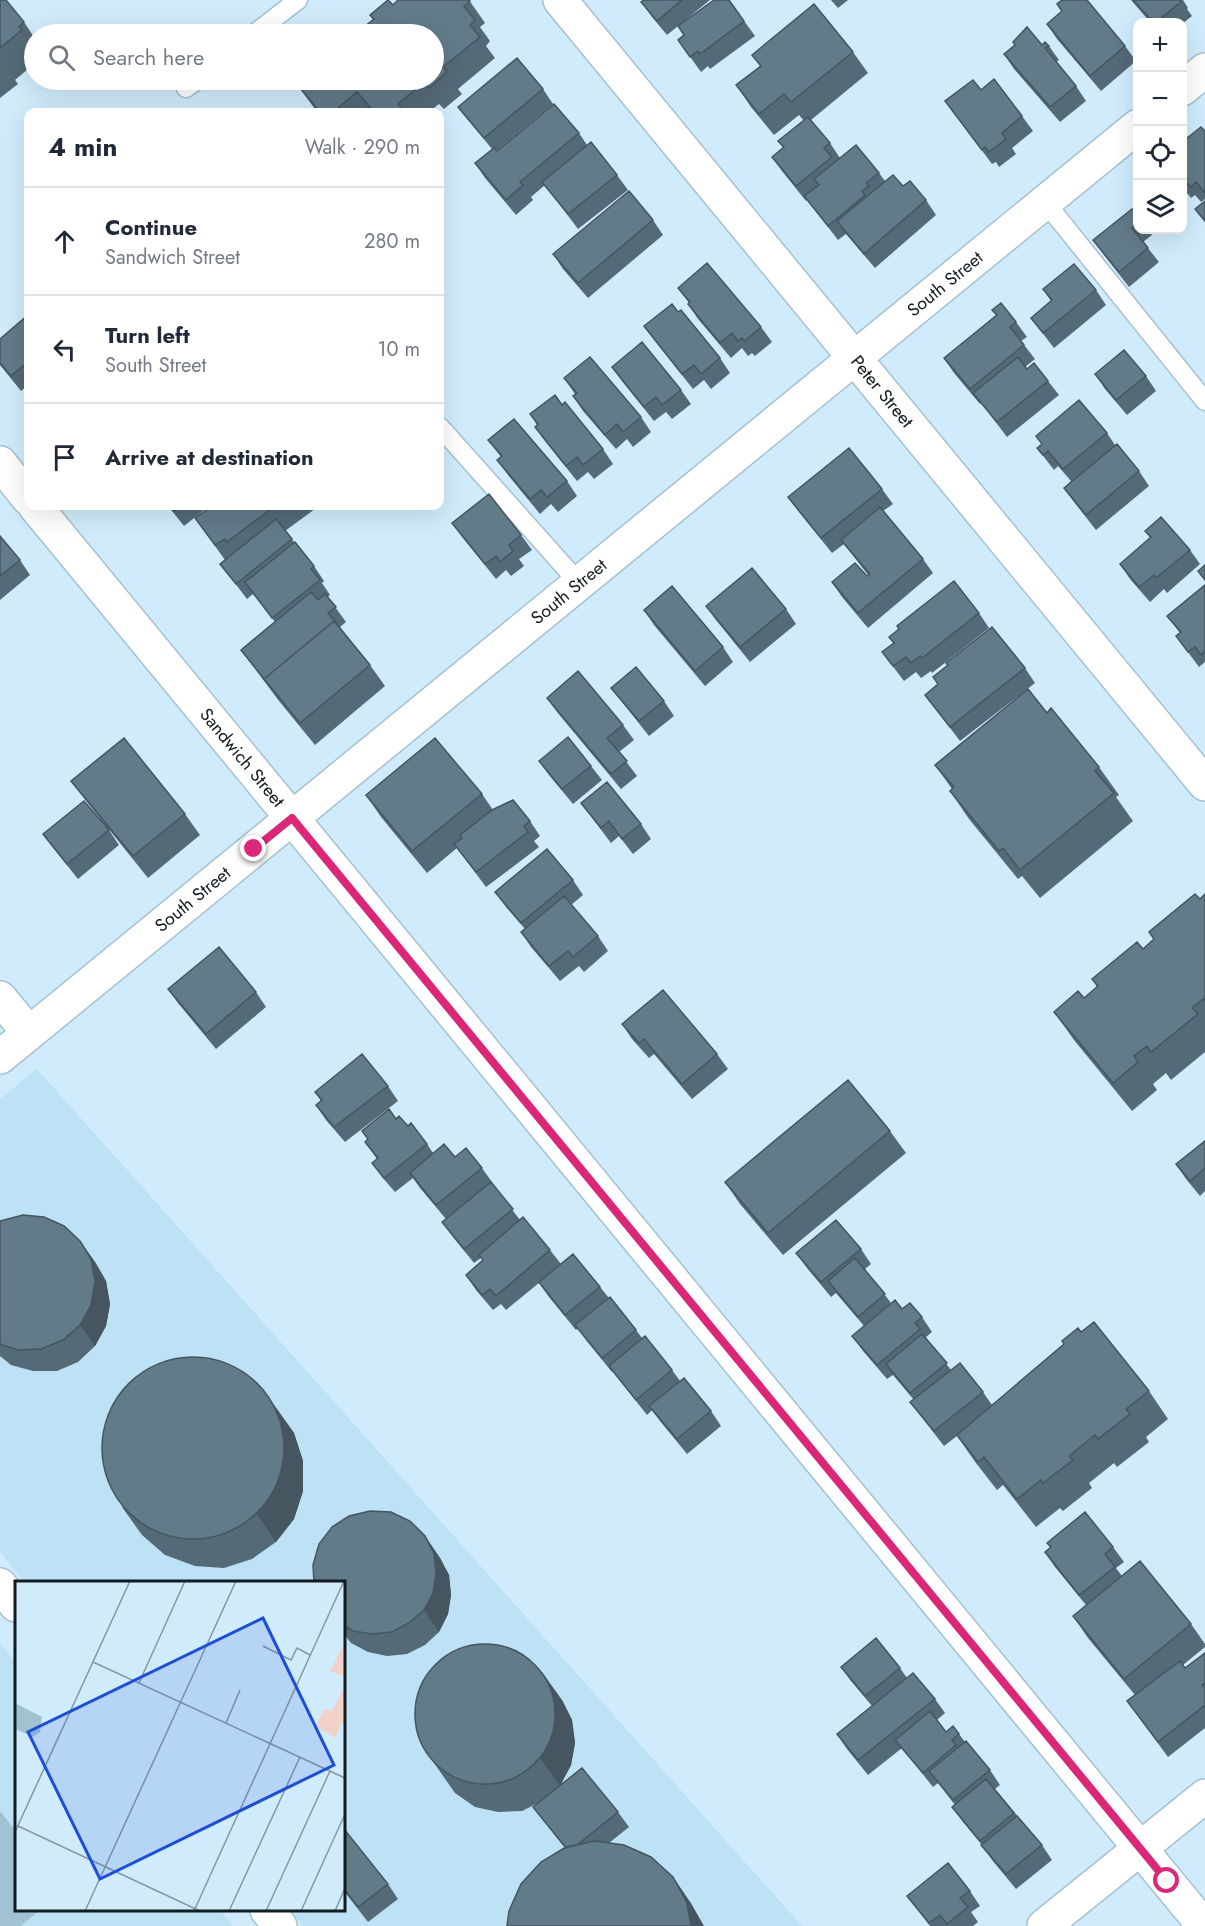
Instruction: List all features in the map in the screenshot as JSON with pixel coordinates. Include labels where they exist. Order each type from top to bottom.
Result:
[{"type":"street","name":"Peter Street","points":[[560,0],[1205,784]]},
{"type":"street","points":[[1187,85],[1205,70]]},
{"type":"street","name":"South Street","points":[[0,1057],[1133,129]]},
{"type":"street","points":[[0,463],[24,493]]},
{"type":"street","name":"Sandwich Street","points":[[38,510],[1204,1926]]},
{"type":"street","points":[[0,998],[29,1033]]},
{"type":"street","points":[[0,1585],[15,1604]]},
{"type":"street","points":[[1044,1926],[1205,1796]]},
{"type":"street","points":[[268,1911],[280,1926]]},
{"type":"lane","points":[[267,24],[298,0]]},
{"type":"lane","points":[[1045,202],[1205,401]]},
{"type":"lane","points":[[444,431],[579,583]]},
{"type":"shaded area","points":[[37,1069],[802,1926],[303,1926],[291,1911],[345,1911],[345,1581],[23,1581],[0,1552],[0,1099]]},
{"type":"shaded area","points":[[0,1643],[15,1662],[15,1830],[0,1811]]},
{"type":"shaded area","points":[[0,1811],[15,1830],[15,1911],[39,1911],[21,1926],[0,1926]]},
{"type":"shaded area","points":[[40,1911],[221,1911],[233,1926],[21,1926]]},
{"type":"building","points":[[0,0],[6,0],[24,22],[19,27],[22,30],[0,48]]},
{"type":"building","points":[[388,0],[393,5],[398,0],[469,0],[464,6],[475,20],[470,25],[480,37],[444,66],[444,24],[368,24],[374,19],[370,15]]},
{"type":"building","points":[[644,0],[682,0],[657,21],[641,2]]},
{"type":"building","points":[[714,0],[729,0],[744,21],[700,54],[698,51],[690,57],[678,40],[684,35],[678,26]]},
{"type":"building","points":[[1062,0],[1087,0],[1125,46],[1090,76],[1047,24],[1062,11],[1057,4]]},
{"type":"building","points":[[1133,0],[1180,0],[1181,2],[1161,18],[1149,18]]},
{"type":"building","points":[[814,4],[853,52],[791,102],[784,94],[759,114],[736,85],[761,66],[752,55]]},
{"type":"building","points":[[1027,27],[1042,45],[1045,42],[1049,46],[1045,48],[1076,86],[1050,107],[1004,54],[1015,45],[1013,42]]},
{"type":"building","points":[[517,58],[543,89],[484,138],[458,107]]},
{"type":"building","points":[[994,79],[1022,116],[1002,133],[1006,139],[989,152],[985,147],[982,150],[945,101],[973,80],[981,90]]},
{"type":"building","points":[[302,90],[415,90],[398,104],[401,108],[371,108],[357,92],[338,108],[317,108]]},
{"type":"building","points":[[554,104],[579,133],[520,182],[523,185],[506,200],[475,163],[494,148],[497,151]]},
{"type":"building","points":[[808,117],[830,143],[824,148],[832,157],[796,186],[772,157],[784,147],[778,141]]},
{"type":"building","points":[[1201,127],[1205,131],[1205,193],[1196,182],[1191,187],[1187,183],[1187,138]]},
{"type":"building","points":[[591,142],[617,175],[568,214],[542,182]]},
{"type":"building","points":[[856,145],[879,173],[866,183],[869,186],[862,191],[865,195],[828,226],[804,196],[819,185],[814,179]]},
{"type":"building","points":[[893,175],[903,186],[910,181],[926,200],[864,254],[837,221]]},
{"type":"building","points":[[629,191],[653,220],[578,283],[553,254]]},
{"type":"building","points":[[1205,201],[1205,221],[1195,209]]},
{"type":"building","points":[[1132,209],[1133,234],[1137,234],[1148,248],[1119,272],[1093,240]]},
{"type":"building","points":[[707,263],[761,327],[745,341],[742,338],[738,341],[732,333],[720,343],[678,288]]},
{"type":"building","points":[[1074,264],[1096,290],[1043,333],[1031,318],[1052,300],[1043,289]]},
{"type":"building","points":[[1001,303],[1016,322],[1010,327],[1024,345],[970,389],[944,358],[997,315],[992,310]]},
{"type":"building","points":[[672,304],[678,312],[681,310],[720,358],[701,374],[694,365],[682,374],[644,326]]},
{"type":"building","points":[[24,318],[24,365],[11,376],[0,363],[0,339]]},
{"type":"building","points":[[642,342],[681,390],[662,405],[656,397],[644,407],[612,367]]},
{"type":"building","points":[[1124,350],[1146,376],[1116,400],[1095,374]]},
{"type":"building","points":[[590,357],[641,417],[623,432],[617,424],[605,435],[573,396],[577,393],[564,378]]},
{"type":"building","points":[[1018,357],[1027,369],[1034,363],[1048,381],[997,422],[973,393]]},
{"type":"building","points":[[555,395],[562,405],[565,402],[603,449],[583,465],[577,457],[566,466],[535,427],[538,424],[530,414]]},
{"type":"building","points":[[1079,400],[1107,433],[1063,469],[1048,451],[1043,455],[1037,448],[1042,444],[1036,436]]},
{"type":"building","points":[[514,419],[567,481],[547,497],[541,490],[530,499],[497,460],[502,456],[488,440]]},
{"type":"building","points":[[1117,444],[1139,471],[1086,515],[1064,488]]},
{"type":"building","points":[[849,448],[882,489],[821,538],[788,497]]},
{"type":"building","points":[[489,494],[521,535],[509,545],[513,551],[500,562],[496,556],[485,564],[452,523]]},
{"type":"building","points":[[880,507],[923,559],[858,613],[832,582],[855,563],[867,576],[870,574],[841,540]]},
{"type":"building","points":[[206,510],[270,510],[227,542],[225,539],[215,545],[195,518]]},
{"type":"building","points":[[1161,517],[1190,550],[1156,578],[1154,575],[1139,587],[1120,564],[1151,537],[1145,531]]},
{"type":"building","points":[[276,519],[292,539],[236,584],[220,564]]},
{"type":"building","points":[[0,536],[20,560],[0,576]]},
{"type":"building","points":[[295,542],[314,566],[311,569],[320,580],[272,618],[245,582]]},
{"type":"building","points":[[1205,565],[1205,580],[1198,571]]},
{"type":"building","points":[[752,568],[786,609],[740,647],[706,606]]},
{"type":"building","points":[[954,581],[979,613],[922,658],[920,656],[911,663],[906,657],[893,666],[882,652],[894,643],[889,637],[899,629],[897,626]]},
{"type":"building","points":[[1205,585],[1205,651],[1201,655],[1195,647],[1188,652],[1176,636],[1181,632],[1167,616]]},
{"type":"building","points":[[672,586],[723,647],[695,671],[644,610]]},
{"type":"building","points":[[311,592],[318,600],[325,594],[336,607],[328,613],[338,625],[334,621],[264,679],[241,650]]},
{"type":"building","points":[[334,621],[370,665],[300,723],[264,679]]},
{"type":"building","points":[[992,627],[1025,668],[950,727],[925,695],[938,684],[933,677],[948,665],[946,663]]},
{"type":"building","points":[[636,667],[664,701],[639,721],[611,688]]},
{"type":"building","points":[[578,671],[623,725],[607,738],[627,761],[611,774],[547,698]]},
{"type":"building","points":[[1028,689],[1047,713],[1051,708],[1099,767],[1095,771],[1114,793],[1020,870],[1003,848],[999,851],[950,791],[954,787],[935,765]]},
{"type":"building","points":[[568,737],[591,766],[562,789],[539,761]]},
{"type":"building","points":[[124,738],[185,814],[133,856],[71,781]]},
{"type":"building","points":[[435,738],[482,794],[412,851],[366,795]]},
{"type":"building","points":[[607,782],[641,824],[622,839],[609,821],[601,828],[581,803]]},
{"type":"building","points":[[513,800],[530,821],[524,826],[528,832],[476,872],[454,844],[462,838],[460,835],[492,810]]},
{"type":"building","points":[[84,801],[109,830],[67,864],[43,834]]},
{"type":"building","points":[[547,849],[573,880],[521,923],[495,892]]},
{"type":"building","points":[[1195,894],[1200,899],[1205,894],[1205,1001],[1203,999],[1192,1008],[1198,1014],[1151,1052],[1147,1046],[1134,1056],[1138,1062],[1113,1083],[1054,1012],[1078,991],[1084,998],[1098,986],[1092,979],[1137,942],[1143,949],[1154,939],[1149,932]]},
{"type":"building","points":[[564,896],[598,936],[573,957],[568,951],[549,966],[521,932]]},
{"type":"building","points":[[219,947],[256,992],[206,1034],[168,989]]},
{"type":"building","points":[[663,990],[717,1054],[682,1084],[644,1039],[639,1043],[622,1024]]},
{"type":"building","points":[[362,1054],[388,1086],[334,1127],[316,1105],[322,1100],[315,1092]]},
{"type":"building","points":[[848,1080],[890,1131],[768,1233],[725,1182]]},
{"type":"building","points":[[389,1109],[396,1119],[399,1116],[408,1126],[411,1123],[427,1144],[384,1178],[372,1163],[378,1158],[365,1142],[368,1139],[362,1131]]},
{"type":"building","points":[[1205,1141],[1205,1168],[1190,1181],[1176,1164]]},
{"type":"building","points":[[444,1144],[455,1157],[466,1148],[482,1168],[436,1205],[410,1173]]},
{"type":"building","points":[[491,1182],[513,1209],[464,1249],[442,1222]]},
{"type":"building","points":[[23,1215],[44,1217],[64,1226],[80,1241],[91,1259],[95,1282],[91,1305],[80,1325],[63,1340],[41,1349],[18,1350],[0,1344],[0,1221]]},
{"type":"building","points":[[523,1217],[550,1250],[496,1296],[490,1289],[482,1295],[466,1275],[483,1260],[479,1255]]},
{"type":"building","points":[[836,1220],[861,1249],[821,1282],[796,1253]]},
{"type":"building","points":[[573,1254],[600,1287],[565,1315],[539,1282]]},
{"type":"building","points":[[855,1258],[885,1294],[858,1317],[828,1281]]},
{"type":"building","points":[[610,1297],[636,1330],[602,1358],[575,1325]]},
{"type":"building","points":[[895,1300],[902,1309],[910,1303],[922,1317],[915,1323],[920,1329],[877,1365],[852,1336]]},
{"type":"building","points":[[1094,1322],[1149,1391],[1126,1409],[1130,1414],[1098,1439],[1095,1435],[1069,1456],[1073,1460],[1043,1483],[1041,1480],[1017,1499],[984,1457],[978,1462],[957,1435],[1064,1344],[1062,1341],[1078,1328],[1081,1332]]},
{"type":"building","points":[[922,1334],[947,1363],[910,1393],[886,1364]]},
{"type":"building","points":[[645,1336],[672,1370],[636,1400],[609,1366]]},
{"type":"building","points":[[193,1357],[228,1364],[244,1372],[257,1384],[269,1397],[277,1413],[284,1448],[277,1483],[269,1499],[257,1512],[244,1524],[228,1532],[193,1539],[158,1532],[142,1524],[129,1512],[117,1499],[109,1483],[102,1448],[109,1413],[117,1397],[129,1384],[142,1372],[158,1364]]},
{"type":"building","points":[[960,1363],[983,1392],[934,1431],[910,1402]]},
{"type":"building","points":[[684,1378],[711,1411],[677,1439],[649,1406]]},
{"type":"building","points":[[370,1511],[391,1512],[410,1521],[425,1536],[434,1554],[436,1573],[433,1593],[424,1610],[409,1623],[392,1632],[372,1634],[353,1631],[345,1626],[345,1581],[314,1581],[313,1565],[319,1544],[332,1527],[349,1516]]},
{"type":"building","points":[[1085,1512],[1113,1547],[1105,1554],[1115,1567],[1079,1595],[1045,1552],[1051,1547],[1047,1543]]},
{"type":"building","points":[[1140,1561],[1191,1624],[1124,1679],[1073,1616]]},
{"type":"building","points":[[876,1638],[900,1668],[865,1696],[841,1667]]},
{"type":"building","points":[[485,1644],[512,1649],[535,1664],[550,1687],[555,1714],[550,1741],[535,1764],[512,1779],[485,1784],[458,1779],[435,1764],[420,1741],[415,1714],[420,1687],[435,1664],[458,1649]]},
{"type":"building","points":[[1205,1653],[1205,1683],[1202,1685],[1205,1688],[1205,1705],[1158,1742],[1127,1701],[1180,1661],[1185,1668]]},
{"type":"building","points":[[913,1673],[935,1699],[858,1760],[837,1734]]},
{"type":"building","points":[[930,1711],[946,1732],[953,1726],[959,1734],[952,1740],[956,1745],[923,1773],[895,1740]]},
{"type":"building","points":[[966,1741],[990,1770],[953,1800],[929,1771]]},
{"type":"building","points":[[582,1768],[618,1812],[577,1845],[566,1848],[533,1807]]},
{"type":"building","points":[[986,1779],[1014,1813],[980,1841],[952,1807]]},
{"type":"building","points":[[1017,1816],[1042,1845],[1006,1874],[981,1845]]},
{"type":"building","points":[[345,1830],[388,1884],[358,1907],[345,1890]]},
{"type":"building","points":[[595,1841],[624,1845],[651,1857],[673,1877],[687,1903],[691,1926],[507,1926],[509,1911],[521,1884],[541,1862],[566,1847]]},
{"type":"building","points":[[948,1863],[970,1891],[960,1898],[968,1907],[947,1924],[940,1915],[929,1923],[907,1896]]},
{"type":"route","points":[[254,849],[292,818],[1167,1881]]}]
